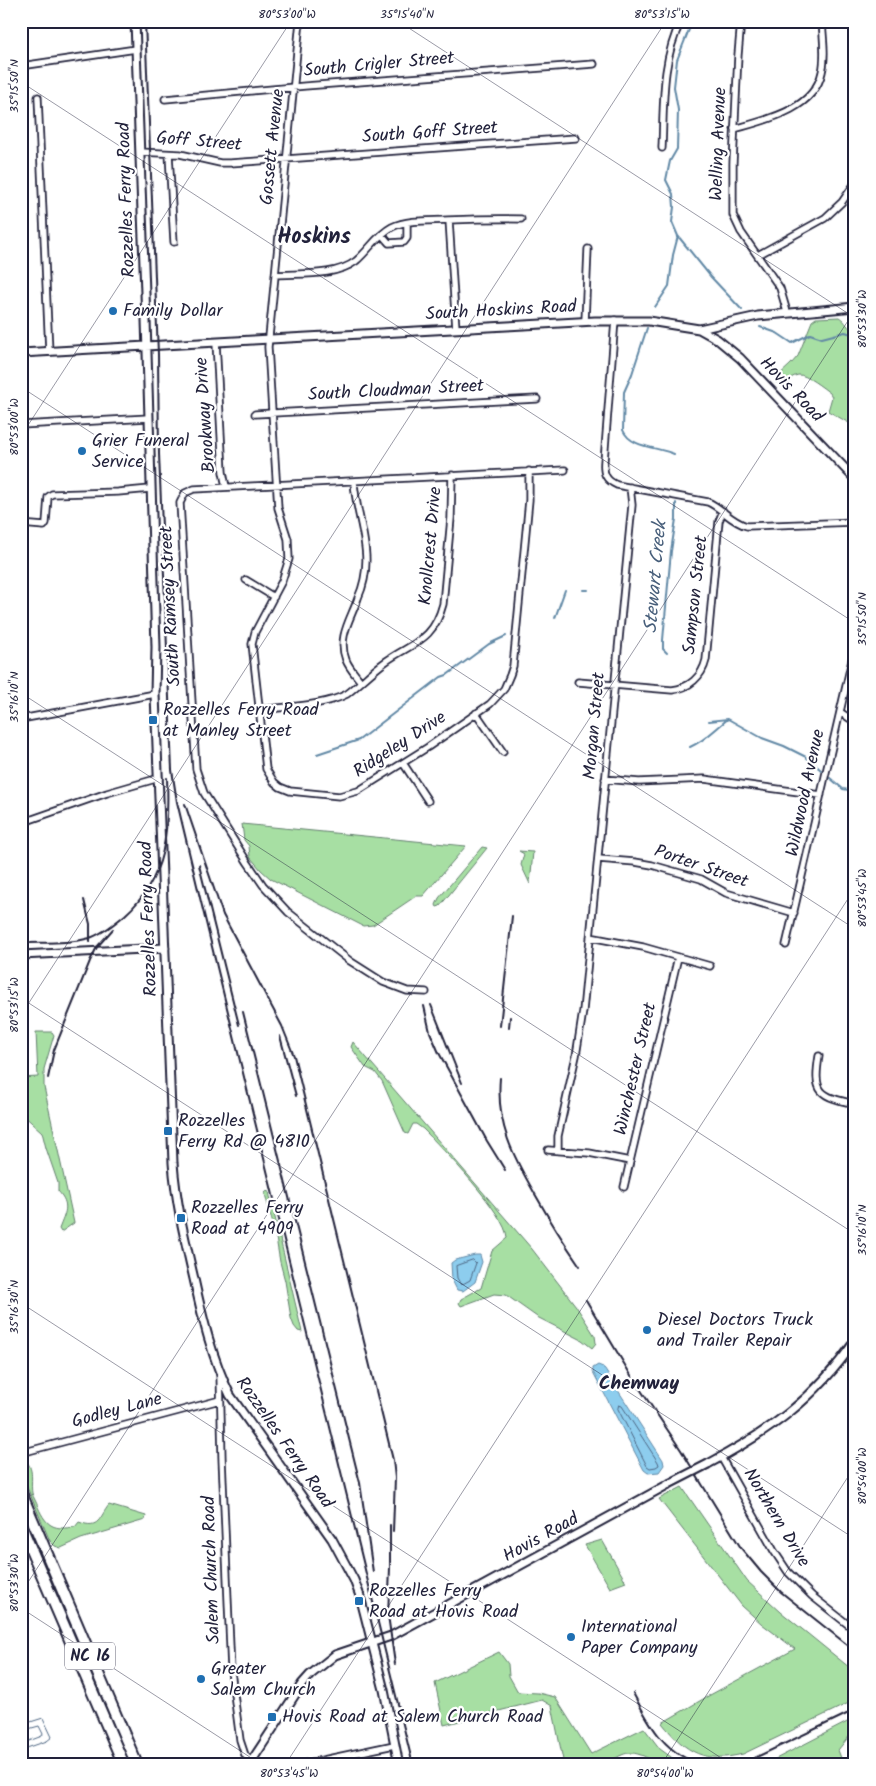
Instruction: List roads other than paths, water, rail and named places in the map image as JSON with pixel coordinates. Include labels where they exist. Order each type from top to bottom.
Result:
[{"type":"highway","name":"NC 16","points":[[21,1493],[136,1765]]},
{"type":"highway","name":"NC 16","points":[[21,1526],[124,1765]]},
{"type":"street","name":"Rozzelles Ferry Road","points":[[135,21],[156,647],[155,694],[175,1186],[178,1212],[205,1328],[220,1375],[230,1395],[342,1556],[360,1596],[384,1690],[399,1765]]},
{"type":"street","name":"Gossett Avenue","points":[[276,485],[268,339],[300,21]]},
{"type":"street","points":[[662,148],[667,61],[681,21]]},
{"type":"street","points":[[717,21],[741,24]]},
{"type":"street","points":[[734,129],[760,122],[791,109],[803,101],[813,90],[821,76],[823,64],[822,21]]},
{"type":"street","name":"Welling Avenue","points":[[741,24],[734,129],[733,215],[741,232],[780,288],[787,312]]},
{"type":"street","points":[[21,66],[136,49]]},
{"type":"street","name":"South Crigler Street","points":[[165,99],[594,64]]},
{"type":"street","points":[[38,97],[49,352]]},
{"type":"street","name":"South Goff Street","points":[[286,159],[576,138]]},
{"type":"street","name":"Goff Street","points":[[140,152],[196,157],[220,163],[286,159]]},
{"type":"street","points":[[169,154],[174,242]]},
{"type":"street","points":[[758,255],[825,218],[842,202],[855,183]]},
{"type":"street","points":[[275,275],[314,273],[346,267],[392,227],[407,223],[502,218],[521,219]]},
{"type":"street","points":[[449,220],[456,329]]},
{"type":"street","points":[[382,235],[389,243],[404,242],[407,238],[407,223]]},
{"type":"street","points":[[585,321],[588,249]]},
{"type":"street","name":"South Hoskins Road","points":[[21,353],[585,321],[650,321],[699,329],[740,319],[787,312],[855,307]]},
{"type":"street","points":[[615,320],[604,471],[606,478],[612,483],[708,502],[735,522],[750,526],[855,522]]},
{"type":"street","name":"Hovis Road","points":[[699,329],[717,339],[740,358],[855,480]]},
{"type":"street","name":"Brookway Drive","points":[[216,342],[223,472],[226,487]]},
{"type":"street","name":"South Cloudman Street","points":[[255,414],[538,399]]},
{"type":"street","points":[[21,425],[149,418]]},
{"type":"street","name":"South Ramsey Street","points":[[424,992],[410,992],[366,972],[288,912],[258,878],[200,786],[196,769],[180,503],[185,493],[192,490],[226,487],[565,470]]},
{"type":"street","name":"Ridgeley Drive","points":[[276,485],[278,508],[288,539],[289,559],[286,572],[255,632],[252,644],[266,769],[274,782],[284,789],[334,796],[362,790],[476,713],[501,693],[512,671],[528,509],[529,472]]},
{"type":"street","name":"Knollcrest Drive","points":[[258,710],[336,699],[346,694],[385,662],[420,642],[436,623],[443,604],[451,518],[452,475]]},
{"type":"street","points":[[354,481],[355,499],[365,545],[366,564],[359,598],[345,629],[342,643],[347,663],[361,682]]},
{"type":"street","name":"Morgan Street","points":[[558,1150],[558,1136],[580,1034],[632,505],[630,487]]},
{"type":"street","points":[[21,524],[44,526],[46,523],[48,497],[52,494],[150,489]]},
{"type":"street","name":"Sampson Street","points":[[578,682],[672,690],[690,684],[700,674],[706,660],[719,521],[722,511]]},
{"type":"street","points":[[246,580],[274,597]]},
{"type":"street","name":"Wildwood Avenue","points":[[786,945],[855,647]]},
{"type":"street","points":[[21,719],[155,694]]},
{"type":"street","points":[[840,712],[855,722]]},
{"type":"street","points":[[476,713],[503,752]]},
{"type":"street","points":[[403,763],[428,801]]},
{"type":"street","points":[[21,823],[107,793],[159,778]]},
{"type":"street","points":[[605,779],[638,782],[704,779],[821,795]]},
{"type":"street","name":"Porter Street","points":[[598,859],[652,865],[701,879],[726,893],[794,912]]},
{"type":"street","points":[[590,937],[643,947],[710,966]]},
{"type":"street","points":[[21,955],[165,948]]},
{"type":"street","name":"Winchester Street","points":[[624,1187],[678,957]]},
{"type":"street","points":[[820,1056],[816,1076],[820,1090],[830,1098],[855,1104]]},
{"type":"street","points":[[548,1150],[589,1153],[630,1161]]},
{"type":"street","name":"Hovis Road","points":[[250,1764],[310,1675],[335,1656],[391,1636],[721,1457],[770,1427],[804,1401],[829,1376],[855,1341]]},
{"type":"street","name":"Salem Church Road","points":[[220,1375],[231,1671],[238,1731],[245,1755],[250,1764]]},
{"type":"street","name":"Godley Lane","points":[[21,1453],[220,1400]]},
{"type":"street","name":"Northern Drive","points":[[721,1457],[774,1551],[788,1572],[812,1596],[855,1630]]},
{"type":"street","points":[[299,1765],[394,1745]]},
{"type":"water","points":[[480,1255],[482,1262],[475,1282],[463,1291],[457,1290],[452,1280],[451,1263],[455,1260]]},
{"type":"water","points":[[598,1365],[603,1367],[663,1460],[664,1465],[659,1472],[648,1473],[644,1470],[593,1372],[593,1368]]},
{"type":"waterway","name":"Stewart Creek","points":[[692,22],[677,60],[674,87],[678,110],[677,149],[670,161],[666,180],[673,194],[672,222],[678,236],[711,277],[742,310]]},
{"type":"waterway","name":"Stewart Creek","points":[[655,307],[669,286],[673,255],[678,236]]},
{"type":"waterway","points":[[760,327],[777,333],[792,343],[810,334],[822,338],[845,332],[855,335]]},
{"type":"waterway","name":"Stewart Creek","points":[[647,328],[624,392],[623,430],[627,436],[638,444],[674,454]]},
{"type":"waterway","name":"Stewart Creek","points":[[667,653],[663,649],[663,640],[671,551],[676,519],[676,503]]},
{"type":"waterway","points":[[555,618],[565,590]]},
{"type":"waterway","points":[[583,590],[588,590]]},
{"type":"waterway","points":[[317,754],[359,740],[441,677],[447,675],[489,644],[506,636]]},
{"type":"waterway","name":"Stewart Creek","points":[[709,721],[728,719],[762,738],[806,757],[821,770]]},
{"type":"waterway","points":[[690,747],[705,738],[728,719]]},
{"type":"waterway","name":"Stewart Creek","points":[[830,778],[843,789],[855,791]]},
{"type":"railway","points":[[145,21],[158,354],[159,454],[172,770],[177,802],[201,902],[413,1765]]},
{"type":"railway","points":[[21,943],[65,942],[90,938],[113,925],[139,901],[150,885],[162,852],[166,834],[167,778]]},
{"type":"railway","points":[[185,804],[223,915],[282,1026],[294,1056],[393,1460],[395,1478],[393,1531]]},
{"type":"railway","points":[[199,865],[239,1025]]},
{"type":"railway","points":[[84,900],[90,924],[90,942]]},
{"type":"railway","points":[[500,1026],[512,916]]},
{"type":"railway","points":[[48,1078],[54,1050],[90,961],[97,947],[113,929]]},
{"type":"railway","points":[[431,1005],[462,1083]]},
{"type":"railway","points":[[424,1006],[430,1032],[439,1053],[505,1170]]},
{"type":"railway","points":[[243,1012],[360,1483],[373,1572]]},
{"type":"railway","points":[[509,1027],[510,1017]]},
{"type":"railway","points":[[280,1036],[296,1096]]},
{"type":"railway","points":[[500,1078],[499,1095],[501,1110],[513,1153],[562,1240],[580,1266]]},
{"type":"railway","points":[[586,1300],[632,1377],[681,1450],[741,1548],[781,1592],[855,1651]]},
{"type":"railway","points":[[390,1525],[388,1615],[395,1664]]},
{"type":"railway","points":[[633,1693],[652,1727],[668,1746],[689,1760],[703,1765]]},
{"type":"railway","points":[[740,1765],[855,1710]]},
{"type":"place","name":"Family Dollar","points":[[113,311]]},
{"type":"place","name":"Grier Funeral Service","points":[[82,451]]},
{"type":"place","name":"Rozzelles Ferry Road at Manley Street","points":[[153,720]]},
{"type":"place","name":"Rozzelles Ferry Rd @ 4810","points":[[168,1131]]},
{"type":"place","name":"Rozzelles Ferry Road at 4909","points":[[181,1218]]},
{"type":"place","name":"Diesel Doctors Truck and Trailer Repair","points":[[647,1330]]},
{"type":"place","name":"Rozzelles Ferry Road at Hovis Road","points":[[359,1601]]},
{"type":"place","name":"International Paper Company","points":[[571,1637]]},
{"type":"place","name":"Greater Salem Church","points":[[201,1679]]},
{"type":"place","name":"Hovis Road at Salem Church Road","points":[[272,1717]]},
{"type":"district","name":"Hoskins","points":[[314,237]]},
{"type":"district","name":"Chemway","points":[[639,1384]]}]
